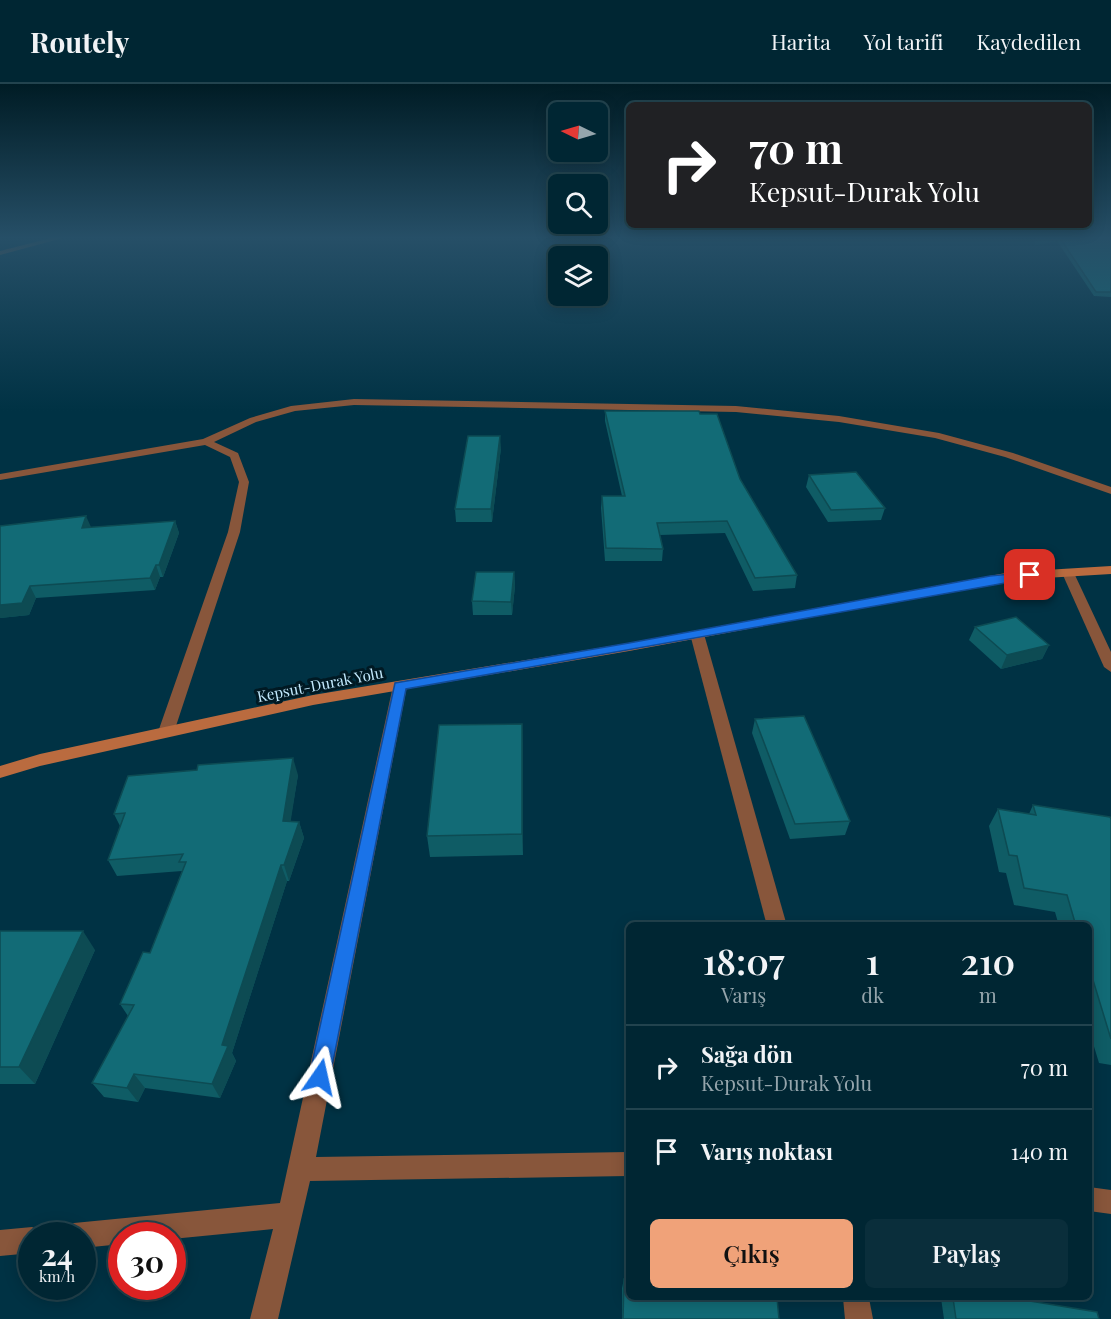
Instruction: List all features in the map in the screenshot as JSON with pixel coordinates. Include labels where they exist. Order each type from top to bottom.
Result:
[{"type":"main road","name":"Kepsut-Durak Yolu","points":[[0,772],[40,760],[313,700],[697,634],[1011,576],[1111,570]]},
{"type":"street","points":[[0,490],[4,476],[206,442],[253,420],[294,408],[354,402],[736,409],[839,419],[936,435],[1008,455],[1111,491]]},
{"type":"street","points":[[166,732],[234,532],[244,482],[234,455],[206,442]]},
{"type":"street","points":[[1068,573],[1111,667]]},
{"type":"street","points":[[697,634],[776,922]]},
{"type":"street","points":[[264,1319],[301,1169],[400,686]]},
{"type":"street","points":[[301,1169],[626,1164]]},
{"type":"street","points":[[1092,1199],[1111,1202]]},
{"type":"street","points":[[96,1234],[289,1215]]},
{"type":"street","points":[[0,1243],[18,1241]]},
{"type":"street","points":[[856,1300],[859,1319]]},
{"type":"building","points":[[605,411],[699,411],[700,414],[717,414],[740,479],[797,575],[755,578],[727,521],[657,523],[663,549],[606,548],[602,496],[625,496]]},
{"type":"building","points":[[468,436],[500,436],[491,509],[455,509]]},
{"type":"building","points":[[856,472],[885,508],[831,510],[809,475]]},
{"type":"building","points":[[86,516],[82,528],[175,521],[159,565],[156,565],[150,578],[30,586],[22,603],[0,605],[0,526]]},
{"type":"building","points":[[476,572],[514,572],[511,602],[472,601]]},
{"type":"building","points":[[1016,617],[1049,645],[1007,655],[975,627]]},
{"type":"building","points":[[804,716],[850,821],[795,824],[755,719]]},
{"type":"building","points":[[522,724],[522,834],[427,836],[439,725]]},
{"type":"building","points":[[293,758],[283,821],[299,822],[284,865],[281,865],[222,1045],[228,1046],[212,1084],[134,1074],[127,1088],[92,1083],[134,1005],[120,1004],[143,952],[150,953],[186,862],[179,862],[183,854],[108,860],[125,813],[114,814],[128,776],[197,770],[198,765]]},
{"type":"building","points":[[1033,805],[1111,819],[1111,1039],[1092,977],[1092,922],[1075,922],[1067,895],[1024,888],[1017,856],[1009,855],[998,809],[1036,815]]},
{"type":"building","points":[[0,931],[83,931],[19,1067],[0,1067]]},
{"type":"building","points":[[624,1279],[626,1279],[626,1300],[777,1300],[779,1319],[623,1319]]},
{"type":"building","points":[[953,1300],[1024,1300],[1097,1312],[1099,1319],[956,1319]]},
{"type":"route","points":[[320,1077],[400,686],[629,647],[1011,576],[1030,575]]}]
